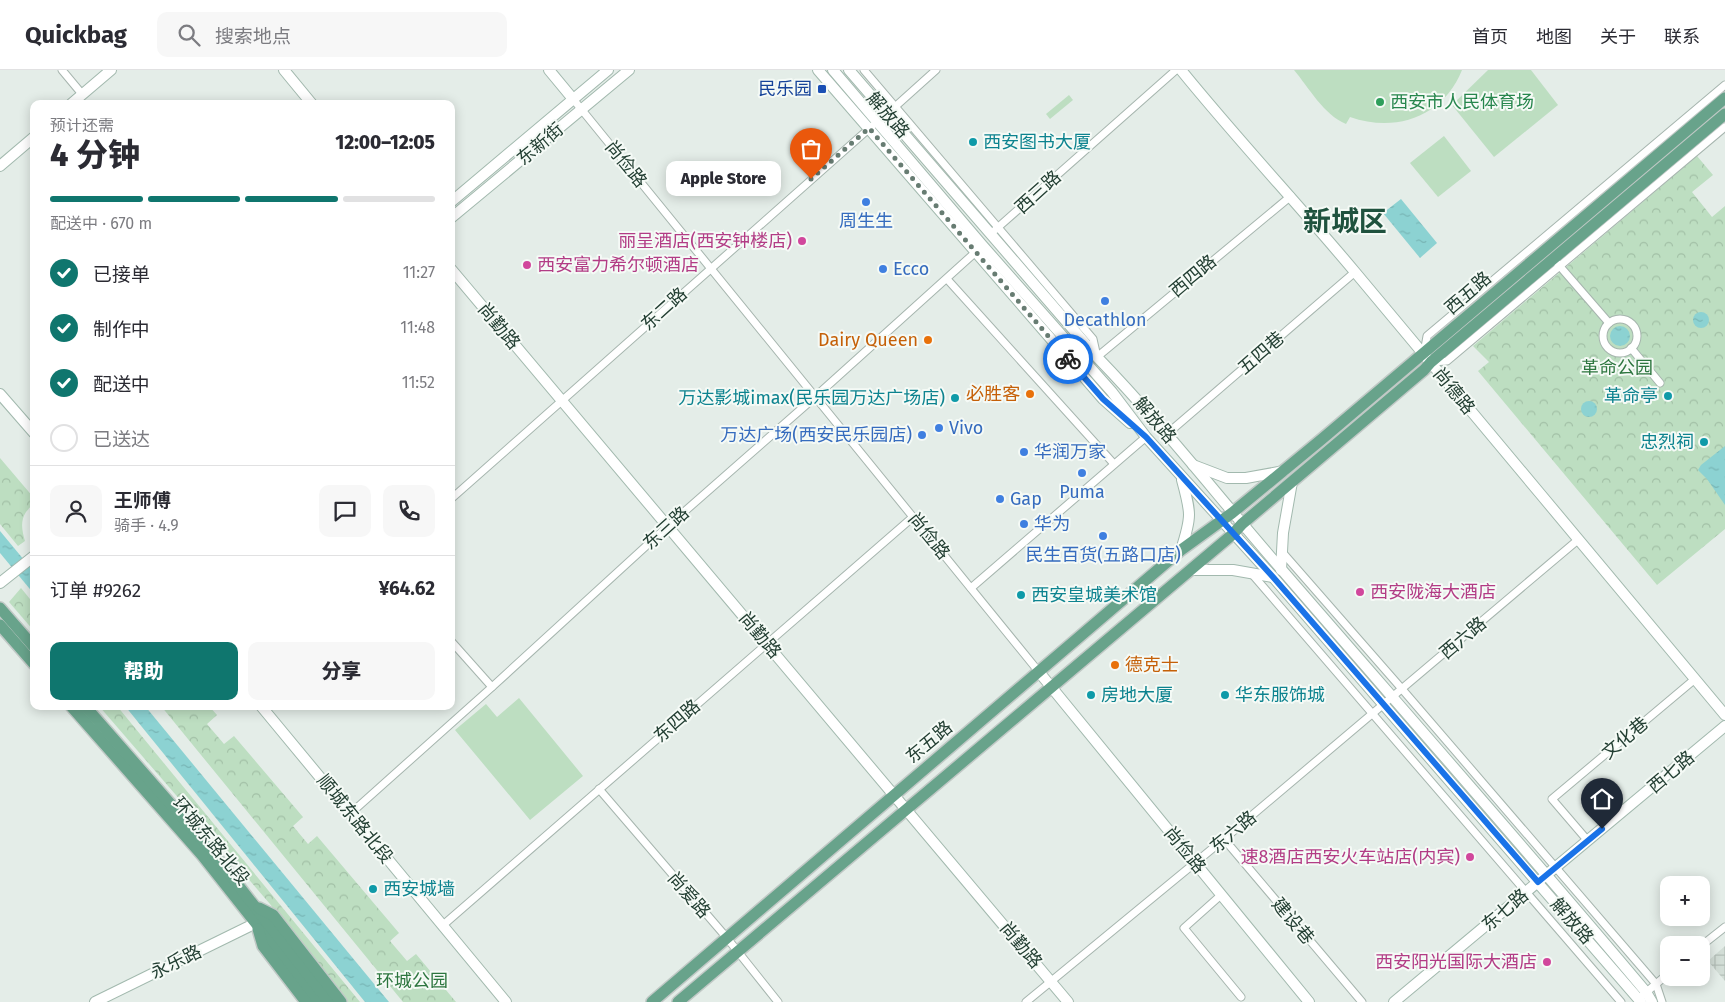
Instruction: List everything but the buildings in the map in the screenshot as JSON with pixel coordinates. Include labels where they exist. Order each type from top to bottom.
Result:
[{"type":"main road","points":[[76,100],[111,70]]},
{"type":"main road","points":[[284,70],[309,100]]},
{"type":"main road","name":"尚俭路","points":[[549,70],[573,99]]},
{"type":"main road","name":"东新街","points":[[455,199],[608,70]]},
{"type":"main road","name":"东新街","points":[[455,215],[629,70]]},
{"type":"main road","points":[[818,70],[979,249],[1103,399],[1146,437]]},
{"type":"main road","name":"解放路","points":[[833,70],[877,121],[979,249],[1070,344],[1112,392],[1146,437],[1273,577],[1640,1000],[1652,1002]]},
{"type":"main road","name":"解放路","points":[[849,70],[994,231],[1097,357],[1125,385],[1281,570],[1547,875],[1640,1000]]},
{"type":"main road","name":"尚德路","points":[[1180,70],[1228,127],[1291,196],[1725,715]]},
{"type":"main road","name":"西五路","points":[[1242,524],[1424,370],[1427,358],[1725,98]]},
{"type":"main road","name":"西五路","points":[[1232,513],[1427,358],[1557,263],[1725,114]]},
{"type":"main road","points":[[0,166],[30,140]]},
{"type":"main road","name":"尚勤路","points":[[455,274],[1068,1002]]},
{"type":"main road","points":[[1070,344],[1070,361]]},
{"type":"main road","points":[[0,394],[30,428]]},
{"type":"main road","points":[[1191,464],[1227,478],[1246,478],[1284,471]]},
{"type":"main road","points":[[1181,476],[1190,510],[1189,525],[1181,550]]},
{"type":"main road","points":[[1281,570],[1283,533],[1292,482]]},
{"type":"main road","name":"东五路","points":[[652,1002],[1181,550],[1232,513]]},
{"type":"main road","name":"东五路","points":[[678,1002],[1233,534],[1242,524]]},
{"type":"main road","points":[[2,582],[30,560]]},
{"type":"main road","points":[[1190,570],[1233,570],[1273,577]]},
{"type":"main road","points":[[0,608],[30,642]]},
{"type":"main road","points":[[0,625],[30,659]]},
{"type":"main road","name":"尚俭路","points":[[1039,672],[1309,1002]]},
{"type":"main road","name":"环城东路北段","points":[[75,710],[202,855],[318,1002]]},
{"type":"main road","name":"环城东路北段","points":[[89,710],[210,849],[329,1002]]},
{"type":"main road","name":"顺城东路北段","points":[[264,710],[506,1002]]},
{"type":"main road","name":"西七路","points":[[1547,875],[1725,726]]},
{"type":"main road","name":"东七路","points":[[1394,1002],[1547,875]]},
{"type":"main road","points":[[256,907],[274,915],[341,1002]]},
{"type":"main road","points":[[256,922],[263,946],[306,1002]]},
{"type":"main road","name":"永乐路","points":[[95,1002],[256,922]]},
{"type":"street","points":[[62,70],[82,94]]},
{"type":"street","points":[[864,70],[896,106],[994,231]]},
{"type":"street","points":[[887,114],[936,70]]},
{"type":"street","name":"西三路","points":[[994,231],[1176,70]]},
{"type":"street","points":[[1427,358],[1427,336],[1725,84]]},
{"type":"street","name":"尚俭路","points":[[573,99],[1039,672]]},
{"type":"street","name":"东二路","points":[[455,495],[877,121]]},
{"type":"street","points":[[1609,323],[1557,263],[1725,128]]},
{"type":"street","name":"西四路","points":[[1097,357],[1291,196]]},
{"type":"street","name":"东三路","points":[[350,813],[979,249]]},
{"type":"street","name":"五四巷","points":[[1166,434],[1355,272]]},
{"type":"street","points":[[947,278],[1114,464]]},
{"type":"street","points":[[1614,319],[1628,320],[1637,330],[1636,344],[1625,353],[1611,352],[1603,342],[1604,328],[1609,323],[1614,319]]},
{"type":"street","points":[[1630,348],[1660,383]]},
{"type":"street","points":[[971,588],[1146,437]]},
{"type":"street","name":"东四路","points":[[442,926],[913,517]]},
{"type":"street","name":"西六路","points":[[1392,697],[1578,540]]},
{"type":"street","points":[[1282,553],[1402,689],[1656,984],[1660,1002],[1640,1000]]},
{"type":"street","points":[[1252,574],[1621,1002]]},
{"type":"street","points":[[455,645],[492,687]]},
{"type":"street","name":"文化巷","points":[[1588,841],[1552,799],[1695,679]]},
{"type":"street","name":"东六路","points":[[1026,1002],[1224,839],[1392,697]]},
{"type":"street","name":"尚爱路","points":[[599,789],[738,952],[778,1002]]},
{"type":"street","name":"建设巷","points":[[1224,839],[1362,1002]]},
{"type":"street","points":[[1221,895],[1184,928],[1241,997]]},
{"type":"street","points":[[1710,939],[1725,927]]},
{"type":"street","points":[[1640,1000],[1660,981]]},
{"type":"shaded area","points":[[1725,946],[1725,981],[1710,963],[1710,959]]},
{"type":"green space","name":"西安市人民体育场","points":[[1294,70],[1462,70],[1454,86],[1443,99],[1430,110],[1416,117],[1401,122],[1384,123],[1367,122],[1350,117],[1346,124],[1324,108]]},
{"type":"green space","points":[[1488,70],[1531,70],[1558,105],[1494,157],[1452,105]]},
{"type":"green space","points":[[1069,95],[1073,100],[1050,119],[1046,114]]},
{"type":"green space","points":[[1444,136],[1471,171],[1438,197],[1410,163]]},
{"type":"green space","name":"革命公园","points":[[1697,156],[1713,175],[1692,192],[1712,217],[1725,206],[1725,529],[1657,585],[1478,371],[1489,362],[1473,346]]},
{"type":"green space","points":[[0,458],[30,493],[30,507],[22,522],[25,541],[18,546],[0,524]]},
{"type":"green space","points":[[21,588],[30,599],[30,626],[9,602]]},
{"type":"green space","points":[[519,698],[583,776],[530,820],[455,730],[486,704],[497,717]]},
{"type":"green space","points":[[102,710],[120,710],[360,1002],[344,1002],[270,904]]},
{"type":"green space","name":"环城公园","points":[[164,710],[213,710],[217,715],[207,724],[224,744],[234,736],[303,817],[293,826],[308,844],[317,836],[399,933],[390,941],[407,961],[416,954],[456,1002],[403,1002]]},
{"type":"water","points":[[1401,199],[1437,243],[1420,258],[1383,213]]},
{"type":"water","points":[[1701,312],[1709,320],[1701,328],[1693,320]]},
{"type":"water","points":[[1616,326],[1624,326],[1630,332],[1630,340],[1624,346],[1616,346],[1610,340],[1610,332]]},
{"type":"water","points":[[1589,401],[1597,409],[1589,417],[1581,409]]},
{"type":"water","points":[[1725,446],[1725,505],[1707,479],[1698,470],[1701,465]]},
{"type":"water","points":[[0,531],[30,567],[30,589],[0,553]]},
{"type":"water","points":[[128,710],[148,710],[389,1002],[365,1002]]},
{"type":"way so far","points":[[811,179],[869,128],[1068,359]]},
{"type":"place","name":"民乐园","points":[[822,89]]},
{"type":"place","name":"西安市人民体育场","points":[[1380,102]]},
{"type":"place","name":"西安图书大厦","points":[[973,142]]},
{"type":"place","name":"Apple Store","points":[[811,179]]},
{"type":"place","name":"周生生","points":[[866,202]]},
{"type":"place","name":"丽呈酒店(西安钟楼店)","points":[[802,241]]},
{"type":"place","name":"西安富力希尔顿酒店","points":[[527,265]]},
{"type":"place","name":"Ecco","points":[[883,269]]},
{"type":"place","name":"Decathlon","points":[[1105,301]]},
{"type":"place","name":"Dairy Queen","points":[[928,340]]},
{"type":"place","name":"必胜客","points":[[1030,394]]},
{"type":"place","name":"革命亭","points":[[1668,396]]},
{"type":"place","name":"万达影城imax(民乐园万达广场店)","points":[[955,398]]},
{"type":"place","name":"Vivo","points":[[939,428]]},
{"type":"place","name":"万达广场(西安民乐园店)","points":[[922,435]]},
{"type":"place","name":"忠烈祠","points":[[1704,442]]},
{"type":"place","name":"华润万家","points":[[1024,452]]},
{"type":"place","name":"Puma","points":[[1082,473]]},
{"type":"place","name":"Gap","points":[[1000,499]]},
{"type":"place","name":"华为","points":[[1024,524]]},
{"type":"place","name":"民生百货(五路口店)","points":[[1103,536]]},
{"type":"place","name":"西安陇海大酒店","points":[[1360,592]]},
{"type":"place","name":"西安皇城美术馆","points":[[1021,595]]},
{"type":"place","name":"德克士","points":[[1115,665]]},
{"type":"place","name":"房地大厦","points":[[1091,695]]},
{"type":"place","name":"华东服饰城","points":[[1225,695]]},
{"type":"place","name":"速8酒店西安火车站店(内宾)","points":[[1470,857]]},
{"type":"place","name":"西安城墙","points":[[373,889]]},
{"type":"place","name":"西安阳光国际大酒店","points":[[1547,962]]},
{"type":"district","name":"新城区","points":[[1345,221]]},
{"type":"route","points":[[1068,359],[1103,399],[1146,437],[1273,577],[1538,882],[1602,829]]}]
